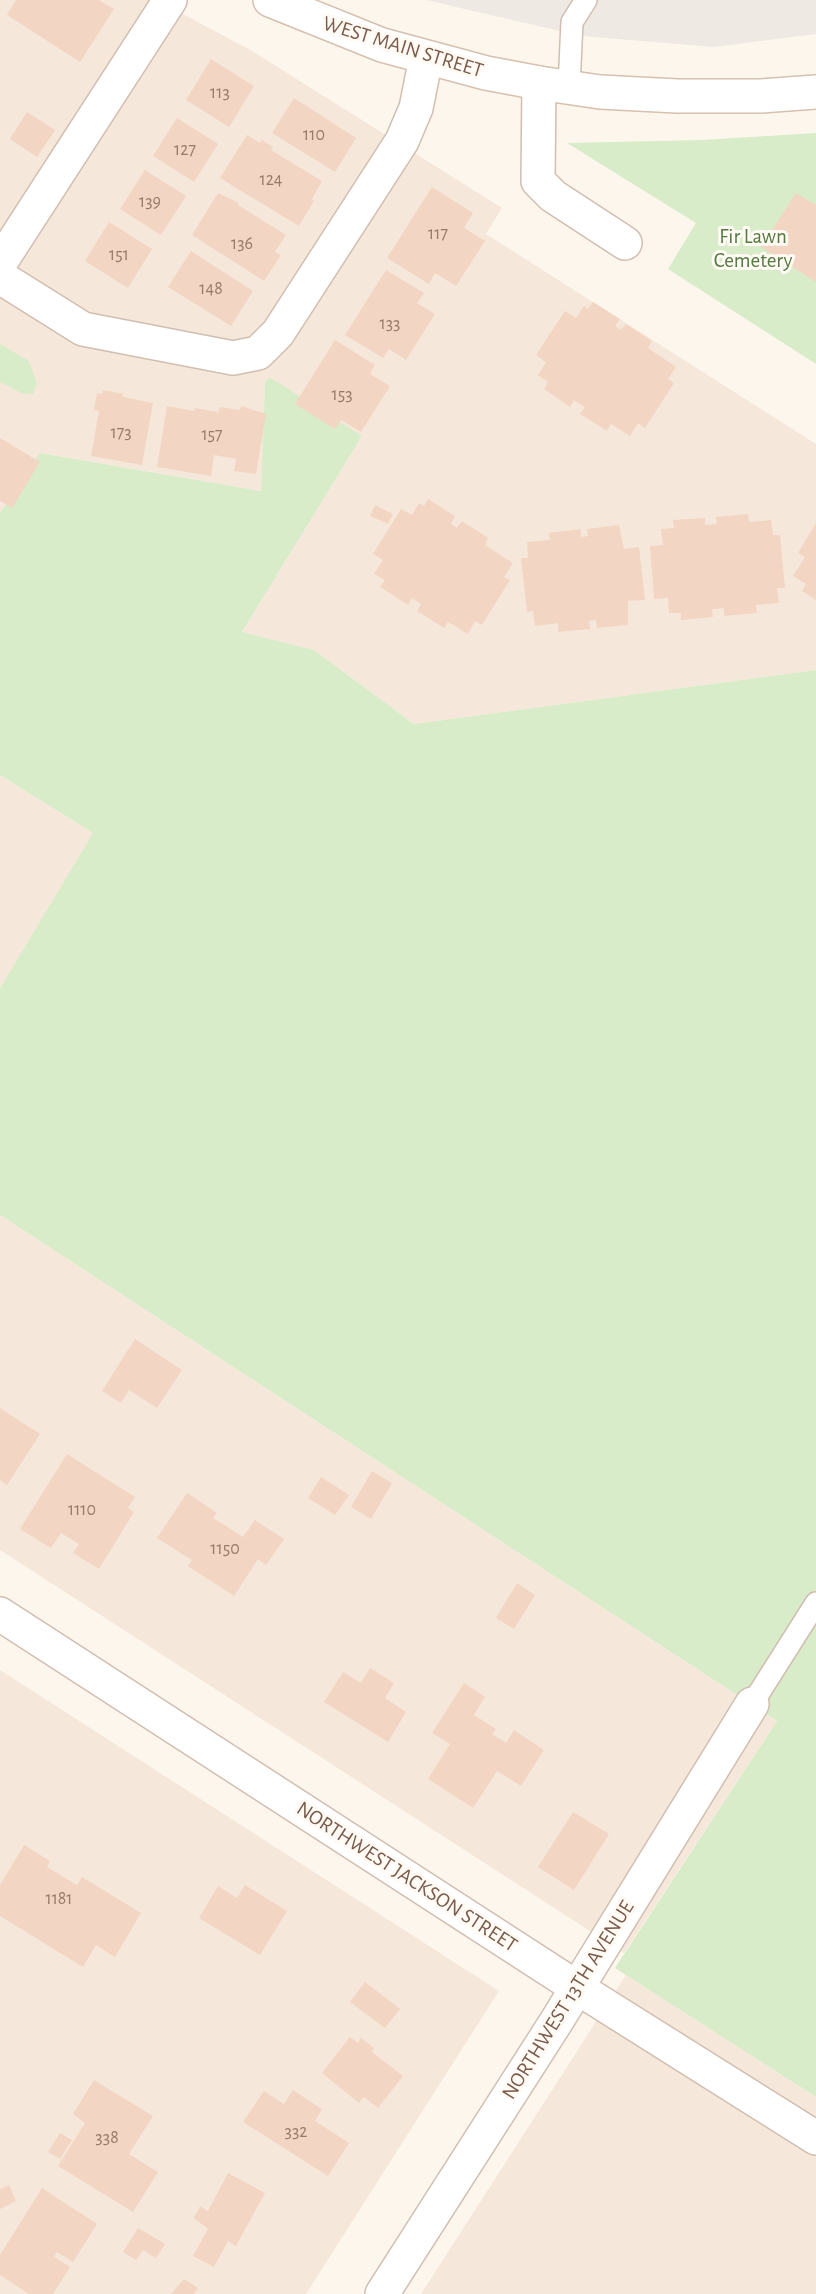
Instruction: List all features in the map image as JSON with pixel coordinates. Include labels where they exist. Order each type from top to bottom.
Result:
[{"type":"street","points":[[0,263],[170,0]]},
{"type":"street","name":"WEST MAIN STREET","points":[[270,0],[382,45],[486,73],[554,85],[600,92],[677,96],[760,96],[816,92]]},
{"type":"street","points":[[0,277],[83,328],[120,338],[233,358],[258,353],[278,333],[402,141],[416,108],[426,57]]},
{"type":"street","points":[[554,85],[538,181],[553,196],[625,243]]},
{"type":"street","name":"NORTHWEST JACKSON STREET","points":[[0,1614],[576,1987],[816,2138]]},
{"type":"street","name":"NORTHWEST 13TH AVENUE","points":[[382,2294],[752,1704]]},
{"type":"lane","points":[[554,85],[572,22],[586,0]]},
{"type":"lane","points":[[752,1704],[816,1603]]},
{"type":"shaded area","points":[[0,0],[157,0],[252,51],[502,208],[486,234],[816,444],[816,670],[414,724],[314,650],[242,632],[362,436],[265,381],[261,491],[41,453],[0,513]]},
{"type":"shaded area","points":[[426,0],[816,0],[816,34],[714,47],[581,36]]},
{"type":"shaded area","points":[[0,775],[93,833],[0,988]]},
{"type":"shaded area","points":[[0,1215],[777,1721],[624,1953],[0,1550]]},
{"type":"shaded area","points":[[0,1670],[499,1991],[306,2294],[0,2294]]},
{"type":"shaded area","points":[[626,1975],[816,2097],[816,2294],[421,2294]]},
{"type":"green space","name":"Fir Lawn Cemetery","points":[[816,133],[816,364],[668,269],[696,223],[567,143],[702,140]]},
{"type":"green space","points":[[0,344],[29,361],[37,384],[33,394],[21,393],[0,382]]},
{"type":"green space","points":[[271,378],[362,436],[242,632],[314,650],[414,724],[816,670],[816,2097],[615,1968],[777,1721],[0,1215],[0,988],[93,833],[0,775],[0,513],[40,453],[261,491],[265,381]]},
{"type":"building","points":[[16,0],[99,0],[114,9],[80,62],[7,15]]},
{"type":"building","points":[[211,59],[254,86],[229,127],[186,100]]},
{"type":"building","points":[[294,98],[356,138],[335,172],[272,133]]},
{"type":"building","points":[[27,112],[55,130],[37,157],[10,139]]},
{"type":"building","points":[[177,118],[218,144],[194,182],[153,156]]},
{"type":"building","points":[[247,135],[260,143],[262,140],[273,147],[271,150],[322,181],[312,199],[314,201],[299,226],[220,178]]},
{"type":"building","points":[[145,170],[186,196],[161,235],[120,209]]},
{"type":"building","points":[[432,187],[473,213],[464,228],[485,241],[456,286],[435,273],[429,284],[387,258]]},
{"type":"building","points":[[218,193],[239,203],[238,205],[286,235],[275,252],[281,255],[264,281],[192,235]]},
{"type":"building","points":[[796,193],[816,205],[816,282],[761,247]]},
{"type":"building","points":[[109,222],[152,249],[128,288],[85,261]]},
{"type":"building","points":[[191,251],[253,291],[231,326],[168,287]]},
{"type":"building","points":[[386,270],[424,293],[417,303],[435,314],[406,360],[389,349],[383,358],[345,335]]},
{"type":"building","points":[[593,302],[620,319],[615,326],[621,330],[626,324],[652,341],[648,348],[676,367],[668,379],[674,383],[645,428],[638,423],[630,436],[611,424],[607,431],[580,414],[585,407],[574,400],[570,407],[544,389],[548,382],[538,375],[546,362],[536,355],[565,311],[576,318],[584,306],[588,309]]},
{"type":"building","points":[[335,340],[375,365],[370,374],[390,386],[361,432],[341,420],[335,429],[295,404]]},
{"type":"building","points":[[103,390],[153,403],[142,465],[91,456],[99,411],[94,410],[97,393],[102,394]]},
{"type":"building","points":[[167,406],[194,411],[195,408],[217,412],[217,415],[220,407],[240,410],[241,406],[266,414],[256,474],[234,471],[236,459],[214,455],[211,476],[157,467]]},
{"type":"building","points":[[0,438],[40,462],[12,508],[0,501]]},
{"type":"building","points":[[428,499],[455,516],[451,524],[457,528],[462,521],[488,538],[485,545],[513,563],[504,577],[510,580],[482,625],[475,621],[468,634],[448,622],[444,628],[417,611],[421,604],[412,598],[408,605],[380,587],[385,580],[374,574],[383,560],[373,554],[401,509],[412,515],[419,503],[424,506]]},
{"type":"building","points":[[375,505],[393,514],[388,524],[370,516]]},
{"type":"building","points":[[748,514],[749,522],[771,520],[773,535],[780,535],[785,588],[777,588],[779,603],[756,605],[757,613],[724,616],[724,608],[712,609],[713,617],[681,620],[681,613],[669,613],[668,598],[654,599],[650,546],[663,545],[661,529],[674,528],[673,520],[705,518],[705,525],[717,524],[716,517]]},
{"type":"building","points":[[816,523],[816,600],[802,591],[806,584],[793,576],[805,557],[798,553]]},
{"type":"building","points":[[619,525],[624,549],[639,547],[645,600],[628,601],[628,625],[597,628],[596,620],[589,621],[590,629],[558,632],[558,623],[535,626],[533,611],[527,612],[521,558],[528,558],[527,542],[550,540],[549,533],[581,529],[581,537],[588,536],[587,529]]},
{"type":"building","points":[[135,1339],[182,1370],[157,1408],[129,1390],[121,1403],[102,1391]]},
{"type":"building","points":[[0,1408],[40,1434],[7,1485],[0,1480]]},
{"type":"building","points":[[67,1454],[135,1497],[128,1508],[134,1512],[99,1569],[73,1553],[79,1544],[61,1533],[51,1548],[20,1529]]},
{"type":"building","points":[[372,1471],[392,1483],[371,1519],[351,1507]]},
{"type":"building","points":[[321,1477],[349,1495],[335,1515],[308,1498]]},
{"type":"building","points":[[187,1493],[217,1513],[213,1518],[243,1537],[255,1520],[284,1539],[266,1565],[258,1559],[234,1596],[188,1566],[192,1560],[157,1538]]},
{"type":"building","points":[[517,1583],[535,1595],[514,1629],[496,1618]]},
{"type":"building","points":[[370,1668],[394,1683],[385,1698],[406,1712],[388,1742],[324,1702],[343,1672],[361,1683]]},
{"type":"building","points":[[464,1683],[485,1697],[474,1715],[496,1729],[492,1734],[506,1743],[514,1730],[544,1750],[521,1786],[497,1771],[473,1808],[428,1779],[450,1744],[432,1733]]},
{"type":"building","points":[[573,1812],[609,1834],[574,1890],[538,1867]]},
{"type":"building","points":[[24,1845],[50,1861],[47,1867],[77,1885],[82,1877],[141,1913],[115,1957],[96,1945],[83,1967],[0,1916],[0,1885]]},
{"type":"building","points":[[245,1885],[287,1911],[260,1955],[199,1918],[218,1886],[237,1898]]},
{"type":"building","points":[[365,1982],[400,2009],[385,2028],[350,2002]]},
{"type":"building","points":[[350,2037],[358,2043],[361,2038],[374,2048],[372,2052],[403,2076],[378,2108],[364,2097],[359,2103],[322,2073]]},
{"type":"building","points":[[94,2080],[153,2116],[129,2154],[158,2172],[133,2212],[58,2166],[85,2123],[73,2114]]},
{"type":"building","points":[[293,2090],[322,2109],[315,2121],[349,2143],[328,2176],[243,2122],[264,2091],[284,2104]]},
{"type":"building","points":[[60,2133],[72,2140],[60,2159],[48,2152]]},
{"type":"building","points":[[228,2173],[265,2193],[236,2246],[228,2241],[214,2267],[193,2256],[208,2229],[194,2218],[200,2206],[208,2211]]},
{"type":"building","points":[[9,2185],[16,2201],[0,2209],[0,2189]]},
{"type":"building","points":[[42,2188],[97,2224],[73,2262],[57,2252],[54,2257],[70,2267],[53,2294],[29,2294],[0,2275],[0,2255]]},
{"type":"building","points":[[138,2228],[165,2244],[156,2258],[143,2250],[136,2260],[123,2252]]},
{"type":"building","points":[[184,2279],[198,2288],[194,2294],[171,2294]]}]
